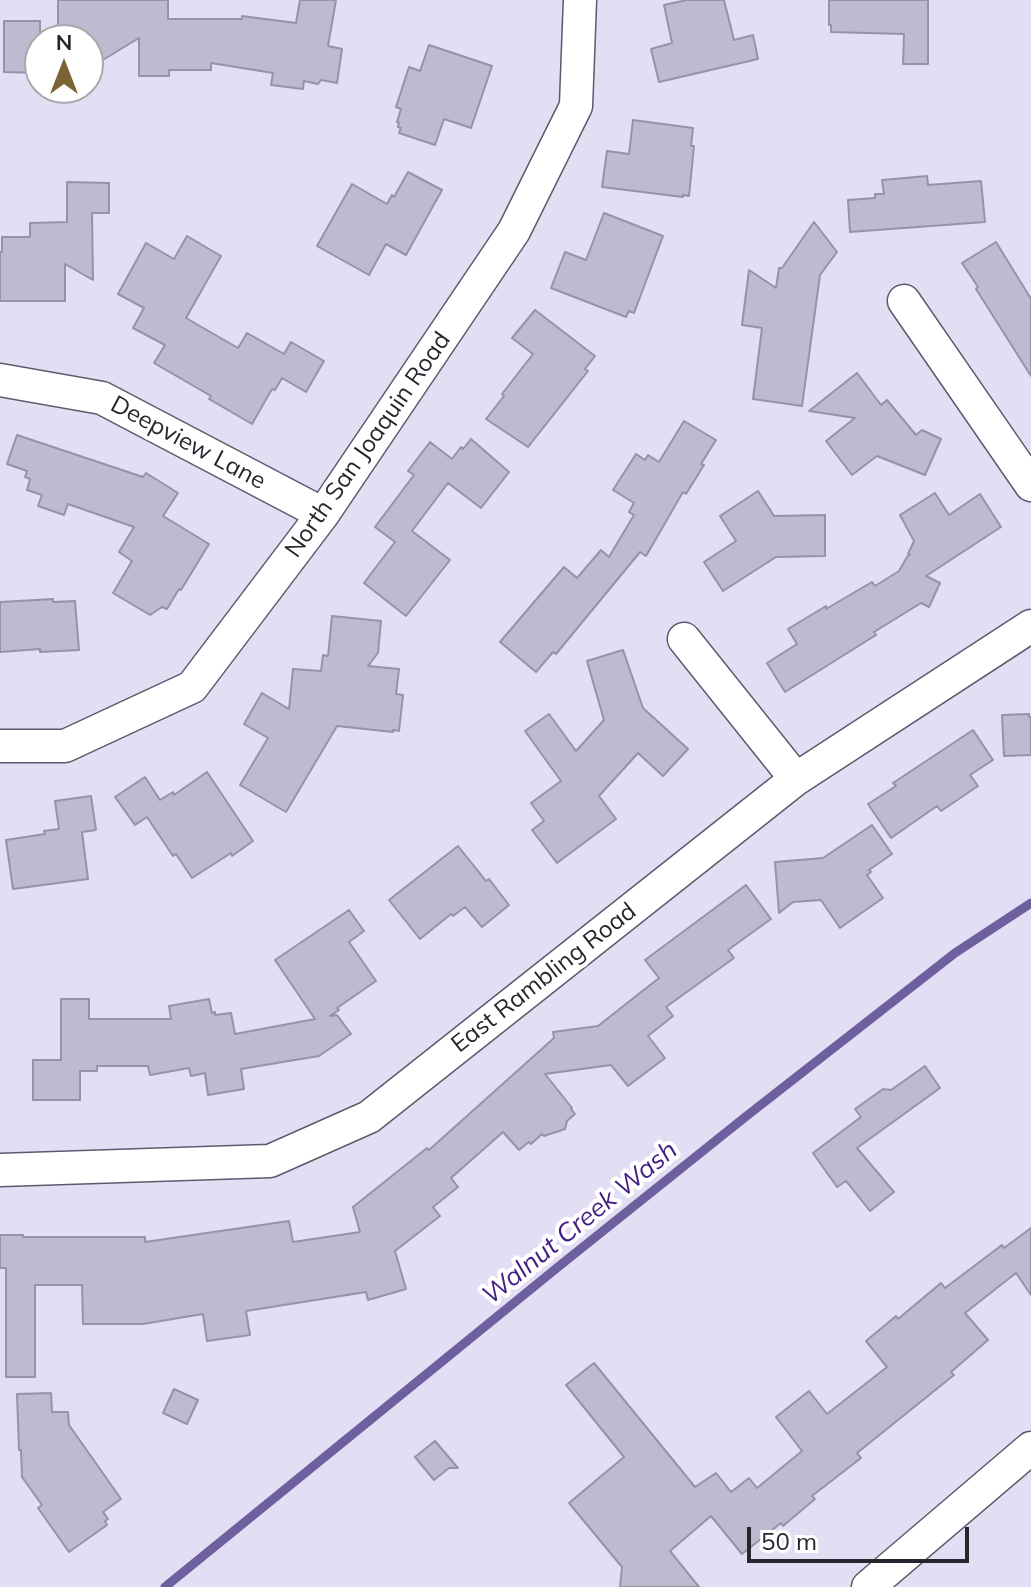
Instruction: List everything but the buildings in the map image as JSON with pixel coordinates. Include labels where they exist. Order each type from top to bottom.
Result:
[{"type":"street","name":"North San Joaquin Road","points":[[0,746],[65,746],[192,687],[323,514],[514,231],[576,106],[580,0]]},
{"type":"street","points":[[904,301],[1031,485]]},
{"type":"street","name":"Deepview Lane","points":[[0,380],[102,398],[323,514]]},
{"type":"street","name":"East Rambling Road","points":[[0,1170],[270,1161],[369,1117],[796,779],[1031,626]]},
{"type":"street","points":[[684,639],[796,779]]},
{"type":"street","points":[[868,1587],[1031,1448]]},
{"type":"waterway","name":"Walnut Creek Wash","points":[[165,1587],[744,1118],[955,953],[1031,903]]}]
